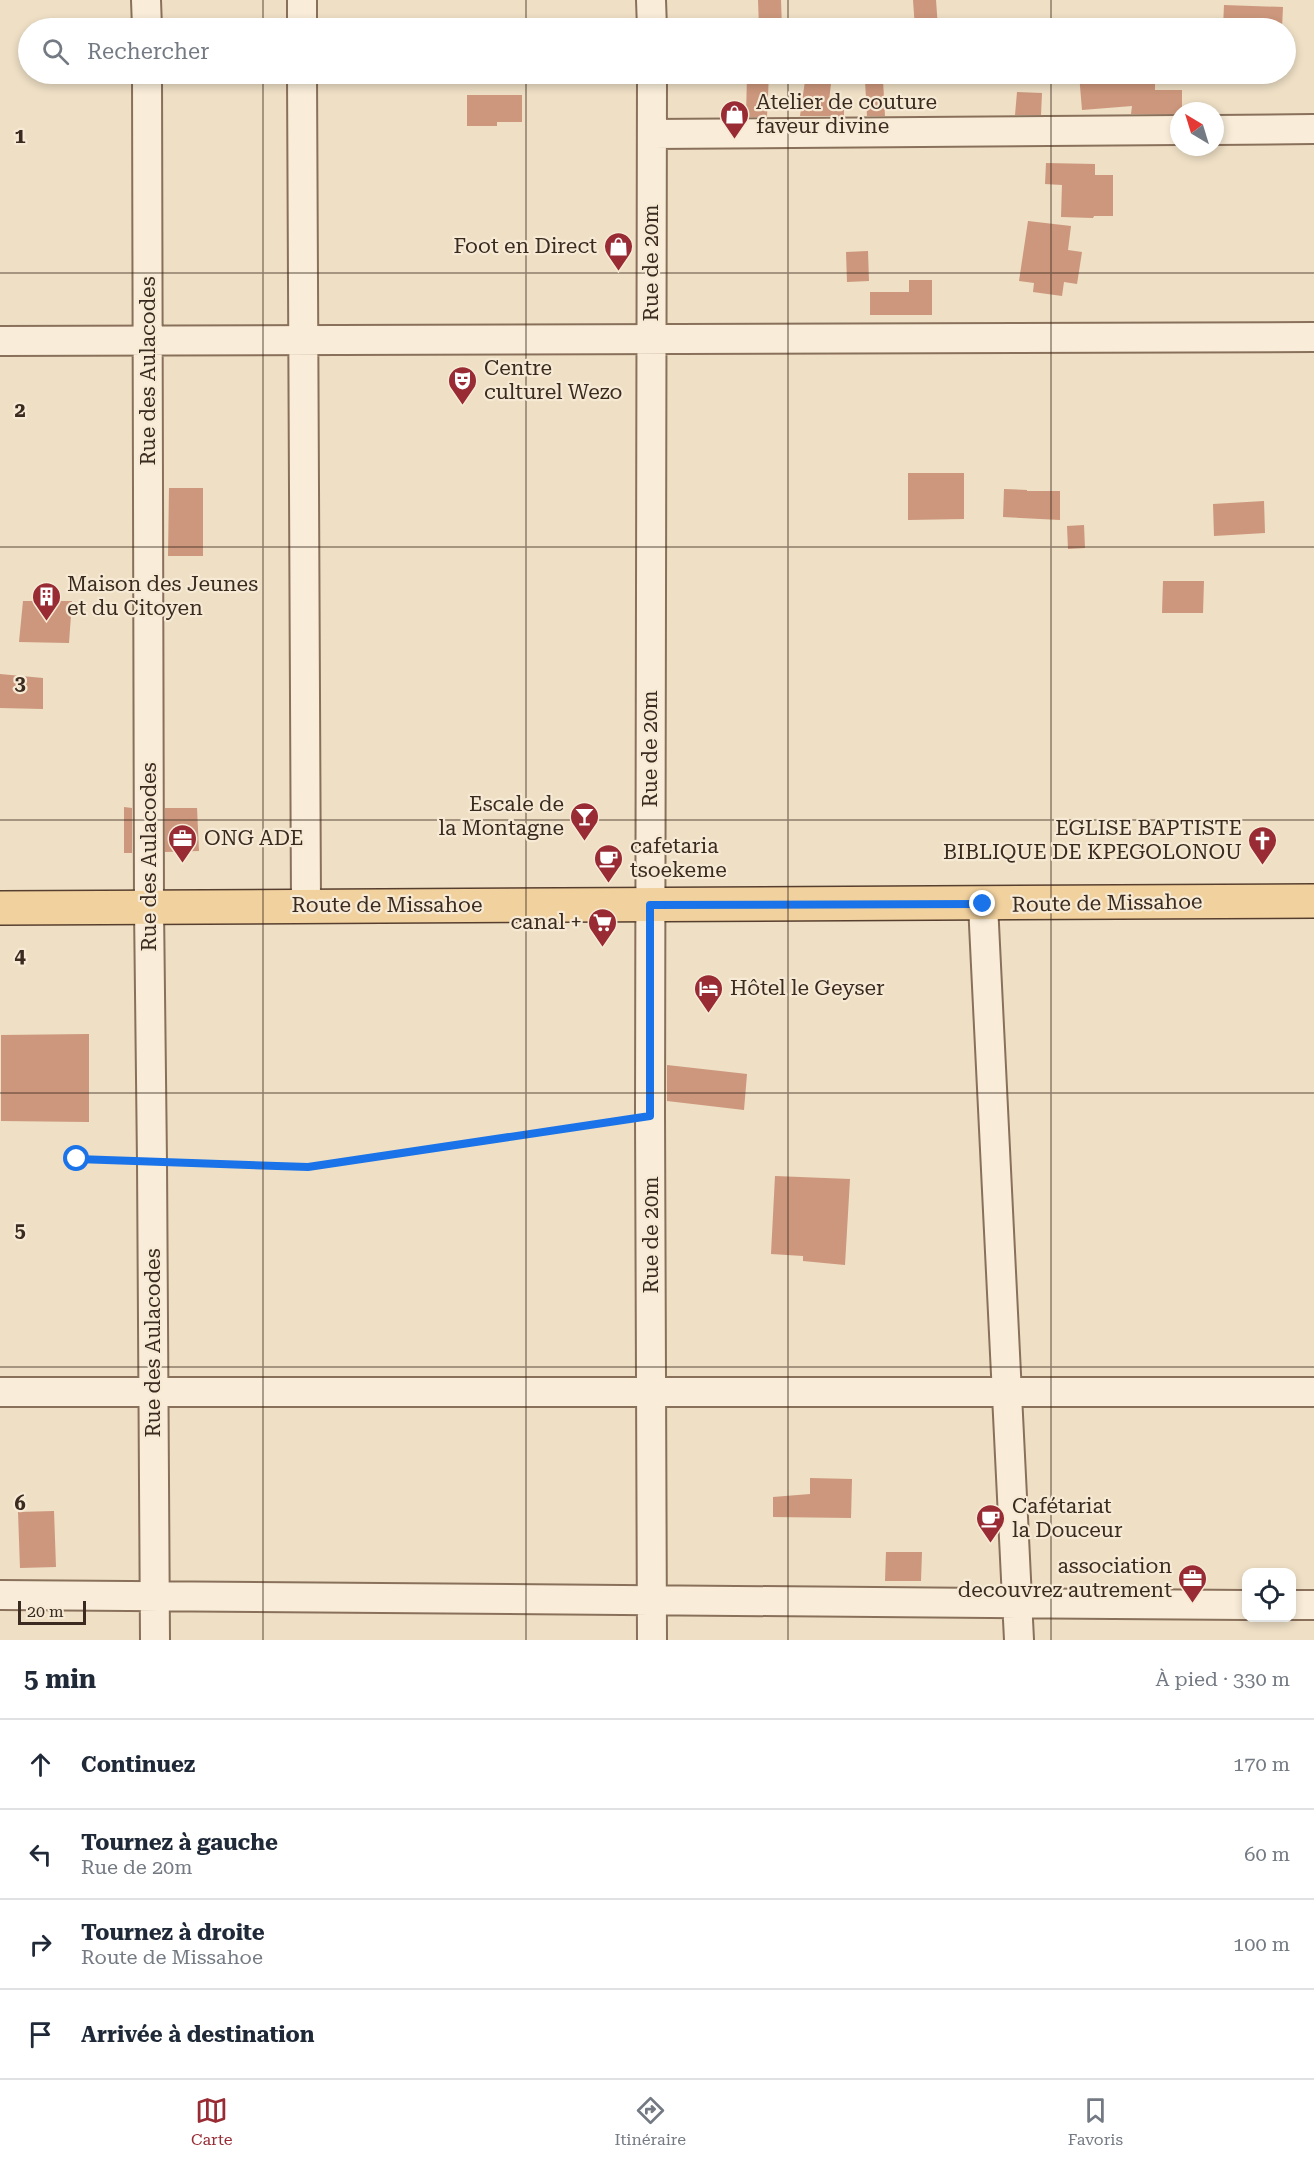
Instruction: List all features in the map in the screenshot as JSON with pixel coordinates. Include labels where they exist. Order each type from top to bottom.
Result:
[{"type":"main road","name":"Route de Missahoe","points":[[0,908],[1314,902]]},
{"type":"street","points":[[146,0],[147,18]]},
{"type":"street","points":[[302,0],[302,18]]},
{"type":"street","points":[[651,0],[652,18]]},
{"type":"street","name":"Rue des Aulacodes","points":[[147,84],[149,908],[155,1640]]},
{"type":"street","points":[[302,84],[306,905]]},
{"type":"street","name":"Rue de 20m","points":[[652,84],[650,905],[652,1640]]},
{"type":"street","points":[[1224,130],[1314,129]]},
{"type":"street","points":[[652,134],[1170,130]]},
{"type":"street","points":[[0,341],[1314,337]]},
{"type":"street","points":[[983,904],[1019,1640]]},
{"type":"street","points":[[0,1392],[1314,1392]]},
{"type":"street","points":[[0,1595],[1242,1605]]},
{"type":"street","points":[[1296,1605],[1314,1605]]},
{"type":"path","points":[[77,1159],[308,1167],[650,1116]]},
{"type":"building","points":[[758,0],[781,0],[782,18],[759,18]]},
{"type":"building","points":[[913,0],[936,0],[937,18],[914,18]]},
{"type":"building","points":[[1224,5],[1283,7],[1282,18],[1223,18]]},
{"type":"building","points":[[747,84],[769,84],[767,117],[746,117]]},
{"type":"building","points":[[805,84],[831,84],[828,108],[844,110],[844,116],[800,116]]},
{"type":"building","points":[[865,84],[883,84],[885,116],[867,116]]},
{"type":"building","points":[[1080,84],[1155,84],[1155,90],[1182,90],[1182,102],[1170,102],[1170,114],[1131,114],[1132,106],[1082,110]]},
{"type":"building","points":[[1017,92],[1042,93],[1041,115],[1015,115]]},
{"type":"building","points":[[467,95],[522,95],[522,122],[497,122],[497,126],[467,126]]},
{"type":"building","points":[[1046,163],[1095,164],[1095,175],[1113,175],[1113,216],[1061,217],[1062,185],[1045,184]]},
{"type":"building","points":[[1028,221],[1071,226],[1068,250],[1082,252],[1077,284],[1064,282],[1062,296],[1033,292],[1034,283],[1019,281]]},
{"type":"building","points":[[868,251],[869,281],[847,282],[846,252]]},
{"type":"building","points":[[909,280],[932,280],[932,315],[870,315],[870,292],[909,292]]},
{"type":"building","points":[[908,473],[964,473],[964,519],[908,520]]},
{"type":"building","points":[[169,488],[203,488],[203,556],[168,556]]},
{"type":"building","points":[[1004,489],[1060,491],[1060,520],[1003,517]]},
{"type":"building","points":[[1264,501],[1265,533],[1214,536],[1213,504]]},
{"type":"building","points":[[1084,525],[1085,548],[1068,549],[1067,526]]},
{"type":"building","points":[[1163,581],[1204,581],[1203,613],[1162,613]]},
{"type":"building","name":"Maison des Jeunes et du Citoyen","points":[[23,601],[72,601],[69,643],[19,642]]},
{"type":"building","points":[[0,674],[43,678],[43,709],[0,708]]},
{"type":"building","points":[[124,807],[132,808],[132,853],[124,853]]},
{"type":"building","points":[[165,808],[197,808],[199,851],[165,852]]},
{"type":"building","points":[[89,1034],[89,1122],[1,1121],[1,1035]]},
{"type":"building","points":[[667,1065],[747,1074],[744,1110],[667,1101]]},
{"type":"building","points":[[775,1176],[850,1179],[845,1265],[803,1261],[803,1256],[771,1254]]},
{"type":"building","points":[[810,1478],[852,1479],[851,1518],[773,1517],[773,1497],[810,1494]]},
{"type":"building","points":[[54,1511],[56,1567],[20,1568],[18,1512]]},
{"type":"building","points":[[886,1552],[922,1552],[921,1581],[885,1581]]},
{"type":"place","name":"Atelier de couture faveur divine","points":[[735,140]]},
{"type":"place","name":"Foot en Direct","points":[[618,272]]},
{"type":"place","name":"Centre culturel Wezo","points":[[463,406]]},
{"type":"place","name":"Maison des Jeunes et du Citoyen","points":[[46,622]]},
{"type":"place","name":"Escale de la Montagne","points":[[585,842]]},
{"type":"place","name":"ONG ADE","points":[[183,864]]},
{"type":"place","name":"EGLISE BAPTISTE BIBLIQUE DE KPEGOLONOU","points":[[1263,866]]},
{"type":"place","name":"cafetaria tsoekeme","points":[[609,884]]},
{"type":"place","name":"canal +","points":[[603,948]]},
{"type":"place","name":"Hôtel le Geyser","points":[[709,1014]]},
{"type":"place","name":"Cafétariat la Douceur","points":[[991,1544]]},
{"type":"place","name":"association decouvrez autrement","points":[[1193,1604]]},
{"type":"route","points":[[77,1159],[308,1167],[650,1116],[650,905],[983,904]]}]
